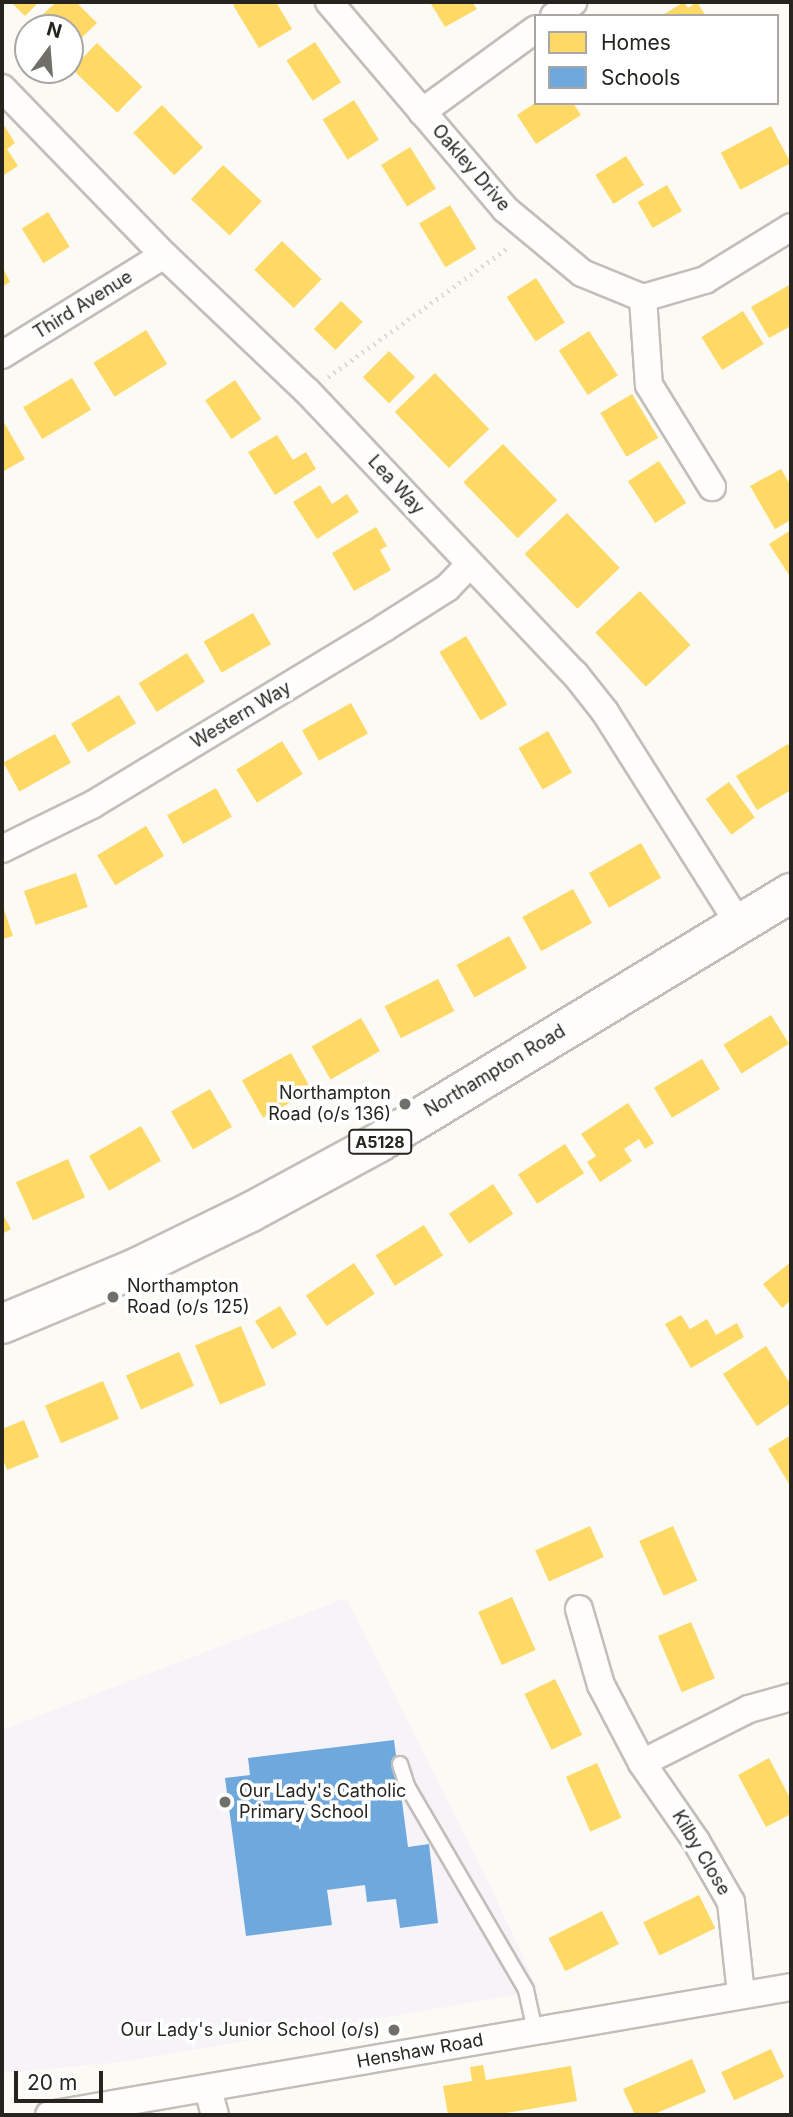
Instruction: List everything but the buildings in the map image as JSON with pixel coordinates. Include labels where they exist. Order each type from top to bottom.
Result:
[{"type":"main road","name":"Northampton Road","points":[[2,1324],[136,1268],[319,1175],[377,1143],[791,893]]},
{"type":"street","name":"Oakley Drive","points":[[329,2],[505,209],[582,273],[643,298]]},
{"type":"street","points":[[557,14],[573,2]]},
{"type":"street","points":[[422,112],[534,30]]},
{"type":"street","name":"Lea Way","points":[[2,88],[163,255],[307,391],[575,674],[606,712],[739,925]]},
{"type":"street","points":[[712,487],[649,385],[643,298],[705,280],[791,227]]},
{"type":"street","name":"Third Avenue","points":[[2,355],[163,255]]},
{"type":"street","name":"Western Way","points":[[2,849],[92,805],[384,628],[447,588],[470,564]]},
{"type":"street","name":"Kilby Close","points":[[579,1609],[601,1685],[642,1763],[696,1841],[731,1902],[741,1994]]},
{"type":"street","points":[[642,1763],[749,1709],[791,1697]]},
{"type":"street","name":"Henshaw Road","points":[[49,2115],[791,1987]]},
{"type":"street","points":[[208,2089],[215,2115]]},
{"type":"lane","points":[[400,1764],[407,1786],[526,1990],[535,2031]]},
{"type":"path","points":[[307,391],[531,230]]},
{"type":"shaded area","name":"Our Lady's Catholic Primary School","points":[[346,1598],[485,1875],[539,1991],[122,2062],[2,2073],[2,1730]]},
{"type":"place","name":"Northampton Road (o/s 136)","points":[[405,1104]]},
{"type":"place","name":"Northampton Road (o/s 125)","points":[[113,1297]]},
{"type":"place","name":"Our Lady's Catholic Primary School","points":[[225,1802]]},
{"type":"place","name":"Our Lady's Junior School (o/s)","points":[[394,2030]]}]
